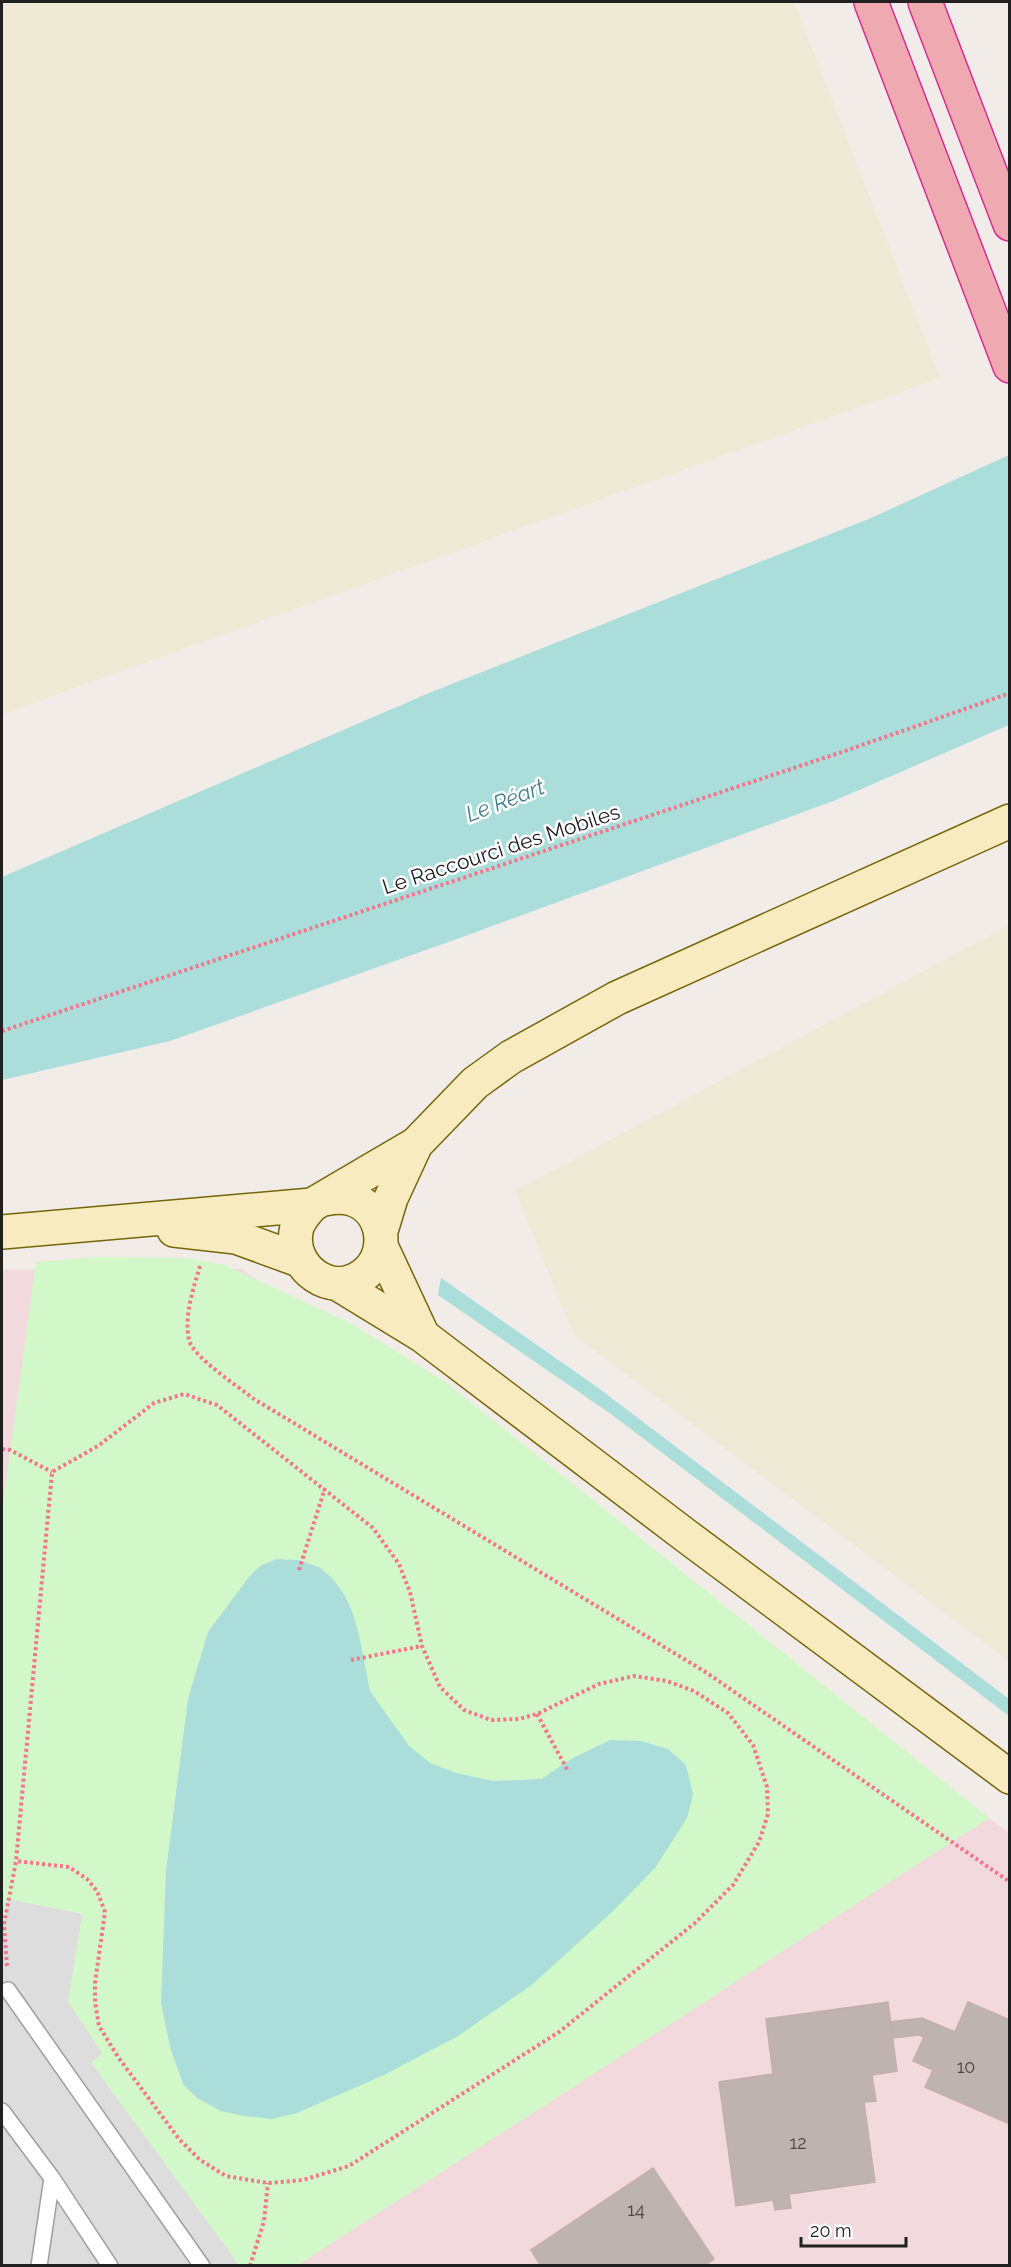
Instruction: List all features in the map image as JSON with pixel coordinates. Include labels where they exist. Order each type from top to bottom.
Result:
[{"type":"highway","points":[[855,2],[926,147]]},
{"type":"highway","points":[[871,2],[1010,366]]},
{"type":"highway","points":[[926,2],[1010,224]]},
{"type":"main road","points":[[299,1260],[295,1246],[296,1230],[302,1216],[318,1202],[416,1144],[475,1083],[511,1057],[598,1009],[1010,821]]},
{"type":"main road","points":[[100,1222],[236,1238],[299,1260],[316,1277],[326,1282],[338,1284],[351,1282],[362,1277],[378,1258],[391,1198],[416,1144]]},
{"type":"main road","points":[[2,1232],[318,1202],[339,1197],[354,1199],[376,1217],[381,1238],[423,1336]]},
{"type":"main road","points":[[338,1284],[423,1336],[694,1542],[1010,1776]]},
{"type":"lane","points":[[8,1990],[202,2265]]},
{"type":"lane","points":[[2,2111],[52,2178],[110,2265]]},
{"type":"lane","points":[[39,2265],[52,2178]]},
{"type":"path","name":"Le Raccourci des Mobiles","points":[[2,1031],[840,753],[1010,693]]},
{"type":"path","points":[[201,1265],[188,1315],[190,1342],[203,1359],[254,1399],[704,1671],[1010,1882]]},
{"type":"path","points":[[15,1861],[69,1867],[87,1879],[97,1891],[105,1911],[95,1983],[95,2002],[99,2025],[118,2057],[179,2139],[200,2160],[226,2176],[268,2183],[303,2180],[349,2166],[559,2032],[694,1923],[733,1885],[759,1842],[768,1814],[767,1787],[753,1745],[728,1713],[694,1691],[667,1681],[634,1676],[599,1684],[537,1714],[519,1719],[491,1720],[464,1710],[440,1687],[422,1646],[410,1592],[399,1564],[373,1528],[217,1405],[183,1394],[154,1403],[98,1446],[52,1472]]},
{"type":"path","points":[[2,1449],[10,1450],[52,1472]]},
{"type":"path","points":[[8,1990],[4,1924],[15,1861],[52,1472]]},
{"type":"path","points":[[299,1570],[325,1488]]},
{"type":"path","points":[[351,1660],[422,1646]]},
{"type":"path","points":[[537,1714],[568,1771]]},
{"type":"path","points":[[250,2265],[264,2221],[268,2183]]},
{"type":"shaded area","points":[[2,2],[794,2],[940,378],[2,714]]},
{"type":"shaded area","points":[[1009,925],[1009,1661],[574,1335],[515,1191]]},
{"type":"shaded area","points":[[242,1269],[1009,1833],[1009,2265],[2,2265],[2,1270]]},
{"type":"shaded area","points":[[8,1899],[82,1914],[68,2002],[102,2053],[91,2063],[239,2265],[2,2266],[2,1924],[4,1924]]},
{"type":"green space","points":[[94,1257],[183,1258],[225,1265],[352,1324],[447,1383],[989,1818],[298,2265],[239,2265],[91,2063],[102,2053],[68,2002],[82,1914],[8,1900],[4,1924],[2,1924],[2,1512],[36,1262]]},
{"type":"water","name":"Le Réart","points":[[1009,455],[1009,725],[836,800],[170,1041],[2,1080],[2,877],[429,693],[871,518]]},
{"type":"water","points":[[441,1278],[597,1387],[1009,1699],[1009,1716],[611,1414],[438,1295]]},
{"type":"water","points":[[276,1559],[299,1560],[319,1567],[333,1579],[344,1594],[352,1611],[370,1691],[409,1746],[430,1763],[456,1773],[493,1781],[541,1779],[573,1758],[610,1740],[641,1741],[668,1749],[686,1765],[693,1795],[687,1818],[655,1868],[613,1911],[533,1984],[458,2036],[384,2075],[297,2113],[272,2119],[221,2111],[197,2098],[183,2084],[170,2047],[161,2003],[166,1871],[188,1699],[208,1632],[249,1577],[260,1566]]},
{"type":"building","points":[[888,2002],[897,2071],[872,2075],[876,2101],[864,2102],[875,2182],[789,2194],[791,2208],[775,2210],[773,2200],[736,2206],[719,2082],[773,2074],[766,2019]]},
{"type":"building","points":[[968,2002],[1010,2020],[1010,2124],[925,2087],[933,2070],[913,2061],[924,2037],[919,2035],[893,2038],[890,2022],[922,2018],[955,2032]]},
{"type":"building","points":[[653,2168],[714,2259],[704,2266],[541,2266],[531,2250]]}]
